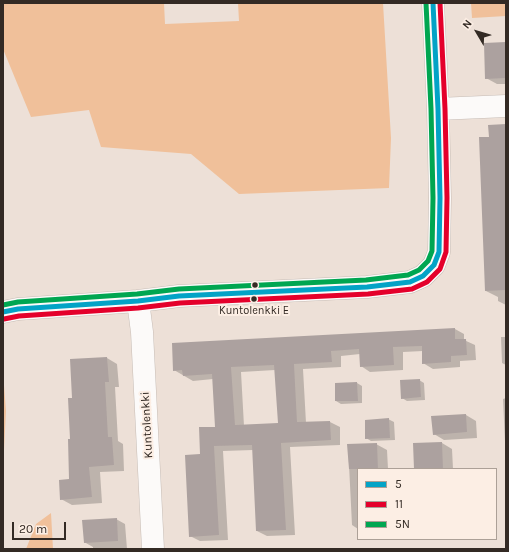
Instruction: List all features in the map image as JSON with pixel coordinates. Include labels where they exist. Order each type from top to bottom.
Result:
[{"type":"street","points":[[3,312],[18,309],[179,296],[367,287],[410,282],[423,276],[434,265],[440,252],[438,109],[433,3]]},
{"type":"street","points":[[438,109],[506,106]]},
{"type":"street","name":"Kuntolenkki","points":[[138,300],[142,332],[153,549]]},
{"type":"shaded area","points":[[3,3],[164,3],[165,24],[239,21],[238,3],[383,3],[391,138],[389,188],[239,194],[191,154],[101,147],[89,110],[31,117],[3,49]]},
{"type":"shaded area","points":[[471,3],[506,3],[506,16],[472,18]]},
{"type":"shaded area","points":[[3,372],[6,411],[3,470]]},
{"type":"shaded area","points":[[51,513],[53,549],[26,549],[36,524]]},
{"type":"building","points":[[506,42],[506,78],[485,79],[484,43]]},
{"type":"building","points":[[506,124],[506,290],[485,291],[479,137],[489,137],[488,125]]},
{"type":"building","points":[[455,328],[455,339],[466,339],[467,355],[451,356],[451,362],[422,364],[422,346],[393,347],[394,365],[360,367],[359,349],[331,351],[332,362],[294,364],[297,422],[330,421],[331,440],[281,443],[286,530],[256,531],[252,445],[214,446],[219,535],[189,537],[185,455],[200,454],[199,427],[215,427],[212,374],[183,376],[182,370],[173,371],[172,343]],"holes":[[[274,365],[278,423],[235,425],[231,367]]]},
{"type":"building","points":[[107,357],[109,382],[105,382],[108,437],[112,437],[114,465],[89,467],[92,497],[60,500],[59,480],[69,479],[68,439],[70,439],[68,398],[72,398],[70,359]]},
{"type":"building","points":[[420,379],[421,397],[401,399],[400,380]]},
{"type":"building","points":[[357,382],[358,401],[335,401],[335,383]]},
{"type":"building","points":[[466,414],[467,432],[433,435],[431,416]]},
{"type":"building","points":[[389,418],[390,438],[365,439],[365,420]]},
{"type":"building","points":[[442,442],[443,468],[414,468],[413,443]]},
{"type":"building","points":[[377,443],[378,468],[349,469],[347,444]]},
{"type":"building","points":[[117,518],[118,541],[84,543],[82,520]]},
{"type":"transit line","name":"5N","points":[[3,305],[18,302],[137,294],[179,289],[366,280],[408,275],[419,270],[428,261],[432,251],[433,198],[431,109],[426,3]]},
{"type":"transit line","name":"5","points":[[3,312],[18,309],[138,301],[179,296],[367,287],[410,282],[423,276],[434,265],[439,252],[440,198],[438,109],[433,3]]},
{"type":"transit line","name":"11","points":[[4,319],[19,316],[138,308],[180,303],[368,294],[412,289],[427,282],[440,269],[446,252],[447,198],[445,109],[440,3]]},
{"type":"place","name":"Kuntolenkki E","points":[[254,299]]}]
